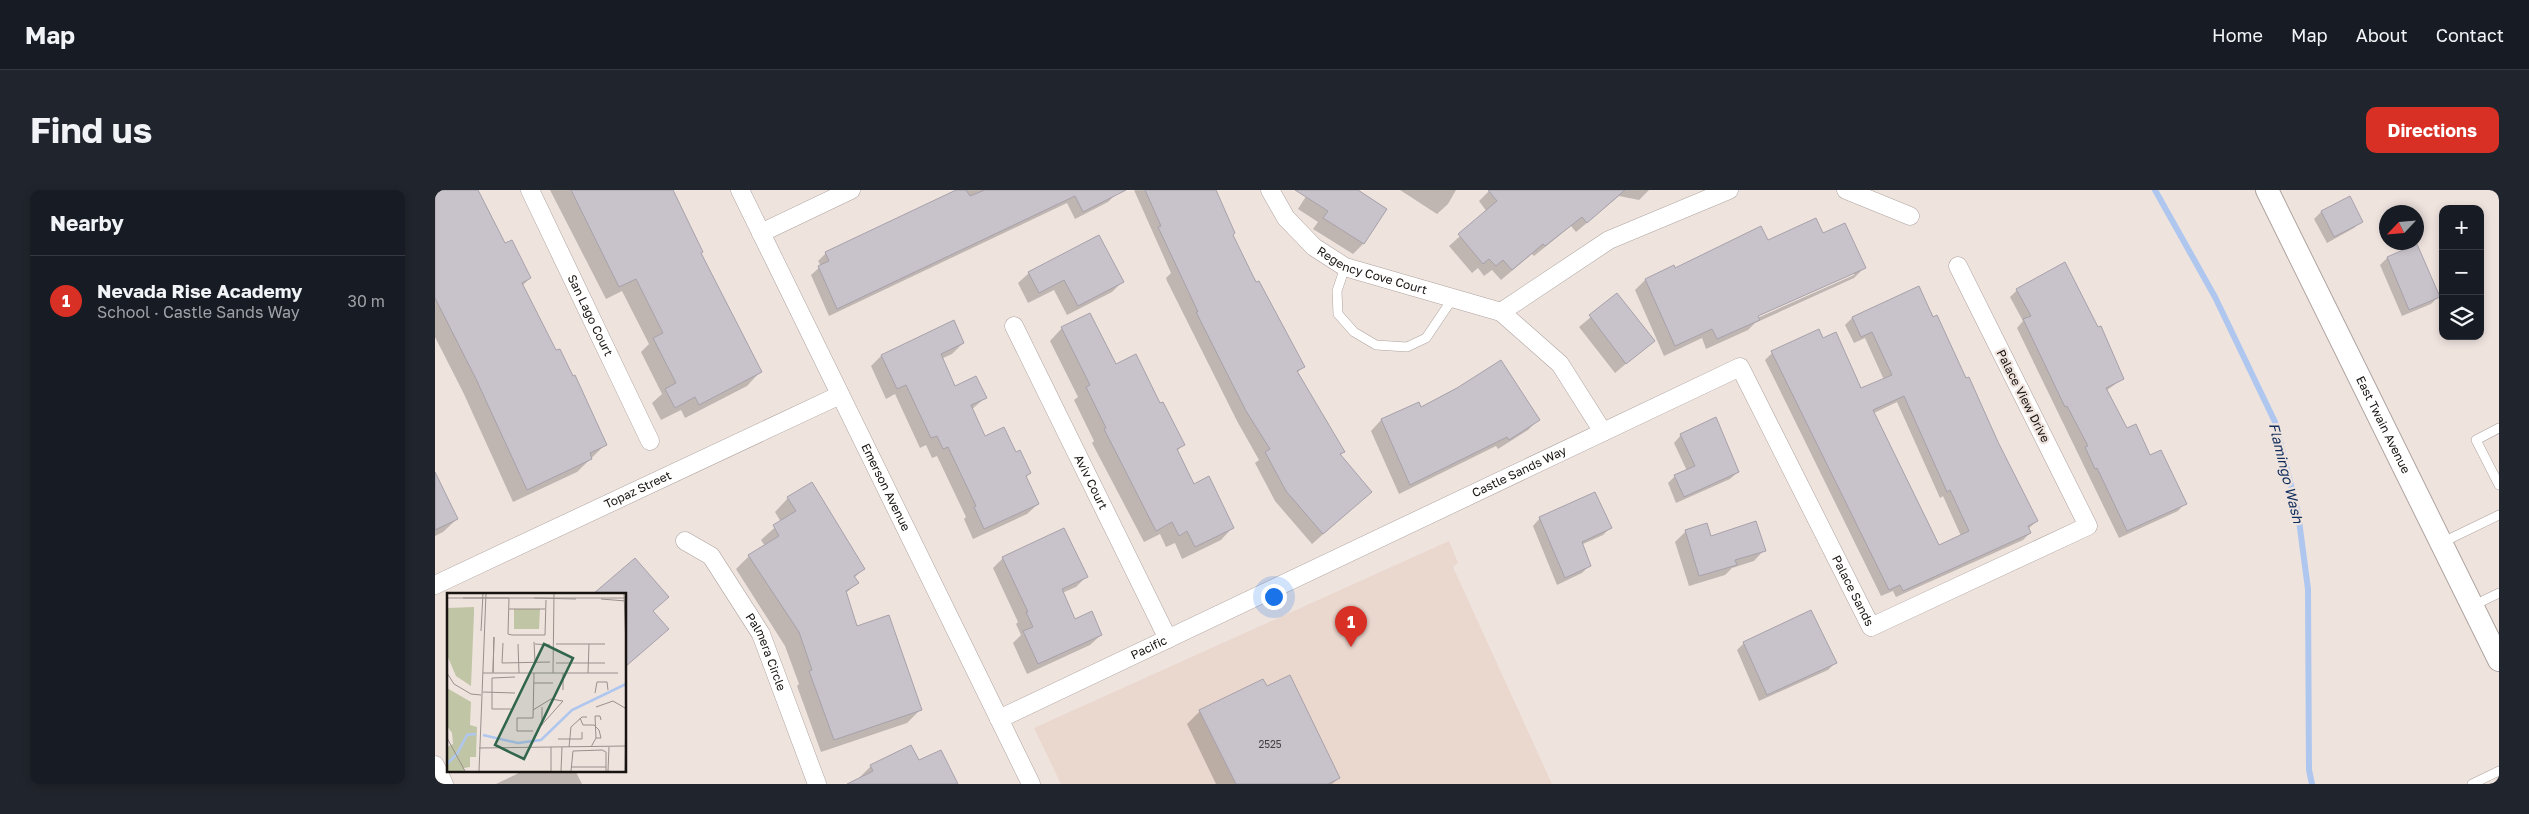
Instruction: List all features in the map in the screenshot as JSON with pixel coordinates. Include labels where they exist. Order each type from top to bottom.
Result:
[{"type":"street","name":"San Lago Court","points":[[530,190],[650,441]]},
{"type":"street","name":"Emerson Avenue","points":[[740,190],[1031,784]]},
{"type":"street","points":[[761,233],[851,190]]},
{"type":"street","name":"Regency Cove Court","points":[[1270,190],[1286,218],[1314,247],[1345,267],[1501,312],[1560,364],[1603,432]]},
{"type":"street","points":[[1501,312],[1609,240],[1729,190]]},
{"type":"street","points":[[1847,190],[1910,216]]},
{"type":"street","name":"East Twain Avenue","points":[[2267,190],[2499,660]]},
{"type":"street","name":"Palace View Drive","points":[[1958,266],[2088,526]]},
{"type":"street","name":"Aviv Court","points":[[1014,326],[1168,639]]},
{"type":"street","name":"Palace Sands","points":[[1740,367],[1871,627],[2088,526]]},
{"type":"street","name":"Castle Sands Way","points":[[1299,576],[1740,367]]},
{"type":"street","name":"Topaz Street","points":[[435,584],[840,395]]},
{"type":"street","name":"Palmera Circle","points":[[685,541],[711,556],[761,634],[817,784]]},
{"type":"street","name":"Pacific","points":[[999,719],[1299,576]]},
{"type":"street","points":[[435,765],[444,784]]},
{"type":"lane","points":[[1345,267],[1337,291],[1338,314],[1354,332],[1376,345],[1407,347],[1426,338],[1453,298]]},
{"type":"lane","points":[[2499,428],[2476,440],[2499,485]]},
{"type":"lane","points":[[2441,543],[2499,515]]},
{"type":"lane","points":[[2472,606],[2499,593]]},
{"type":"lane","points":[[2472,784],[2499,771]]},
{"type":"shaded area","points":[[1449,541],[1458,563],[1453,567],[1552,784],[1061,784],[1034,728]]},
{"type":"building","points":[[435,190],[478,190],[505,243],[512,240],[531,278],[522,283],[556,350],[560,349],[573,376],[575,375],[607,445],[590,453],[592,459],[527,490],[476,379],[435,298]]},
{"type":"building","points":[[571,190],[673,190],[703,252],[701,253],[762,372],[699,405],[695,397],[675,408],[665,389],[676,383],[653,338],[663,333],[636,279],[619,287]]},
{"type":"building","points":[[956,190],[966,190],[970,196],[985,190],[1126,190],[1083,212],[1075,196],[837,309],[818,266],[829,261],[825,252]]},
{"type":"building","points":[[1145,190],[1216,190],[1235,233],[1233,235],[1256,282],[1259,281],[1305,367],[1297,371],[1345,452],[1340,454],[1372,492],[1323,534],[1286,491],[1265,452],[1270,449],[1246,411],[1196,312],[1198,312],[1158,227],[1161,226]]},
{"type":"building","points":[[1295,190],[1358,190],[1387,209],[1364,244],[1323,218],[1328,211]]},
{"type":"building","points":[[1488,190],[1625,190],[1587,223],[1582,217],[1545,246],[1543,244],[1512,270],[1503,260],[1496,266],[1489,259],[1483,264],[1458,234],[1497,201]]},
{"type":"building","points":[[2350,196],[2363,222],[2334,237],[2321,211]]},
{"type":"building","points":[[1816,218],[1823,233],[1845,223],[1866,268],[1758,316],[1760,320],[1717,339],[1712,329],[1675,346],[1645,279],[1674,265],[1675,268],[1761,226],[1768,240]]},
{"type":"building","points":[[1099,235],[1124,282],[1078,306],[1064,280],[1039,293],[1028,272]]},
{"type":"building","points":[[2403,250],[2420,250],[2439,297],[2409,310],[2387,257]]},
{"type":"building","points":[[2065,262],[2098,327],[2101,326],[2124,379],[2106,388],[2127,428],[2136,424],[2150,455],[2161,450],[2187,504],[2127,531],[2097,468],[2095,469],[2085,447],[2088,446],[2067,406],[2065,407],[2023,319],[2031,316],[2016,289]]},
{"type":"building","points":[[1919,286],[1933,317],[1937,315],[1966,378],[1969,377],[1998,442],[2038,521],[2028,526],[2031,533],[1903,591],[1900,585],[1889,590],[1771,351],[1819,329],[1823,338],[1836,332],[1861,388],[1892,375],[1872,332],[1861,337],[1852,317]],"holes":[[[1904,396],[1947,492],[1950,490],[1969,531],[1939,545],[1873,410]]]},
{"type":"building","points":[[1617,293],[1655,341],[1626,364],[1589,315]]},
{"type":"building","points":[[1090,313],[1116,364],[1136,354],[1160,403],[1163,402],[1185,445],[1177,449],[1194,484],[1209,476],[1234,528],[1195,547],[1187,531],[1179,536],[1172,522],[1156,531],[1104,429],[1106,428],[1086,387],[1090,385],[1061,327]]},
{"type":"building","points":[[954,320],[964,343],[941,354],[955,386],[976,376],[987,398],[971,405],[985,436],[1004,427],[1016,452],[1020,450],[1031,473],[1026,476],[1039,504],[984,529],[974,507],[976,506],[948,447],[943,449],[937,436],[931,438],[906,385],[897,389],[881,355]]},
{"type":"building","points":[[1501,360],[1540,420],[1509,440],[1507,437],[1410,485],[1381,419],[1419,402],[1421,407],[1457,388]]},
{"type":"building","points":[[1716,417],[1739,472],[1684,497],[1674,475],[1695,466],[1680,434]]},
{"type":"building","points":[[435,472],[458,519],[435,530]]},
{"type":"building","points":[[812,482],[865,569],[854,576],[859,583],[846,591],[857,626],[889,615],[922,710],[834,740],[809,671],[812,670],[799,632],[748,555],[779,536],[773,525],[796,511],[787,497]]},
{"type":"building","points":[[1595,492],[1612,528],[1582,542],[1591,566],[1565,578],[1539,517]]},
{"type":"building","points":[[1756,521],[1766,551],[1735,560],[1737,565],[1699,576],[1685,530],[1707,523],[1711,536]]},
{"type":"building","points":[[1064,528],[1088,577],[1062,589],[1075,619],[1092,611],[1102,635],[1038,664],[1023,631],[1033,627],[1026,612],[1028,612],[1002,557]]},
{"type":"building","points":[[635,558],[669,597],[653,611],[669,629],[626,666],[626,593],[594,593]]},
{"type":"building","points":[[1811,610],[1837,663],[1767,695],[1743,642]]},
{"type":"building","points":[[1290,675],[1340,778],[1328,784],[1236,784],[1199,710],[1263,679],[1267,686]]},
{"type":"building","points":[[911,745],[919,760],[941,750],[958,784],[847,784],[873,771],[870,765]]},
{"type":"waterway","name":"Flamingo Wash","points":[[2155,190],[2215,297],[2275,422],[2298,513],[2308,589],[2309,770],[2312,784]]},
{"type":"place","name":"Nevada Rise Academy","points":[[1351,647]]}]
